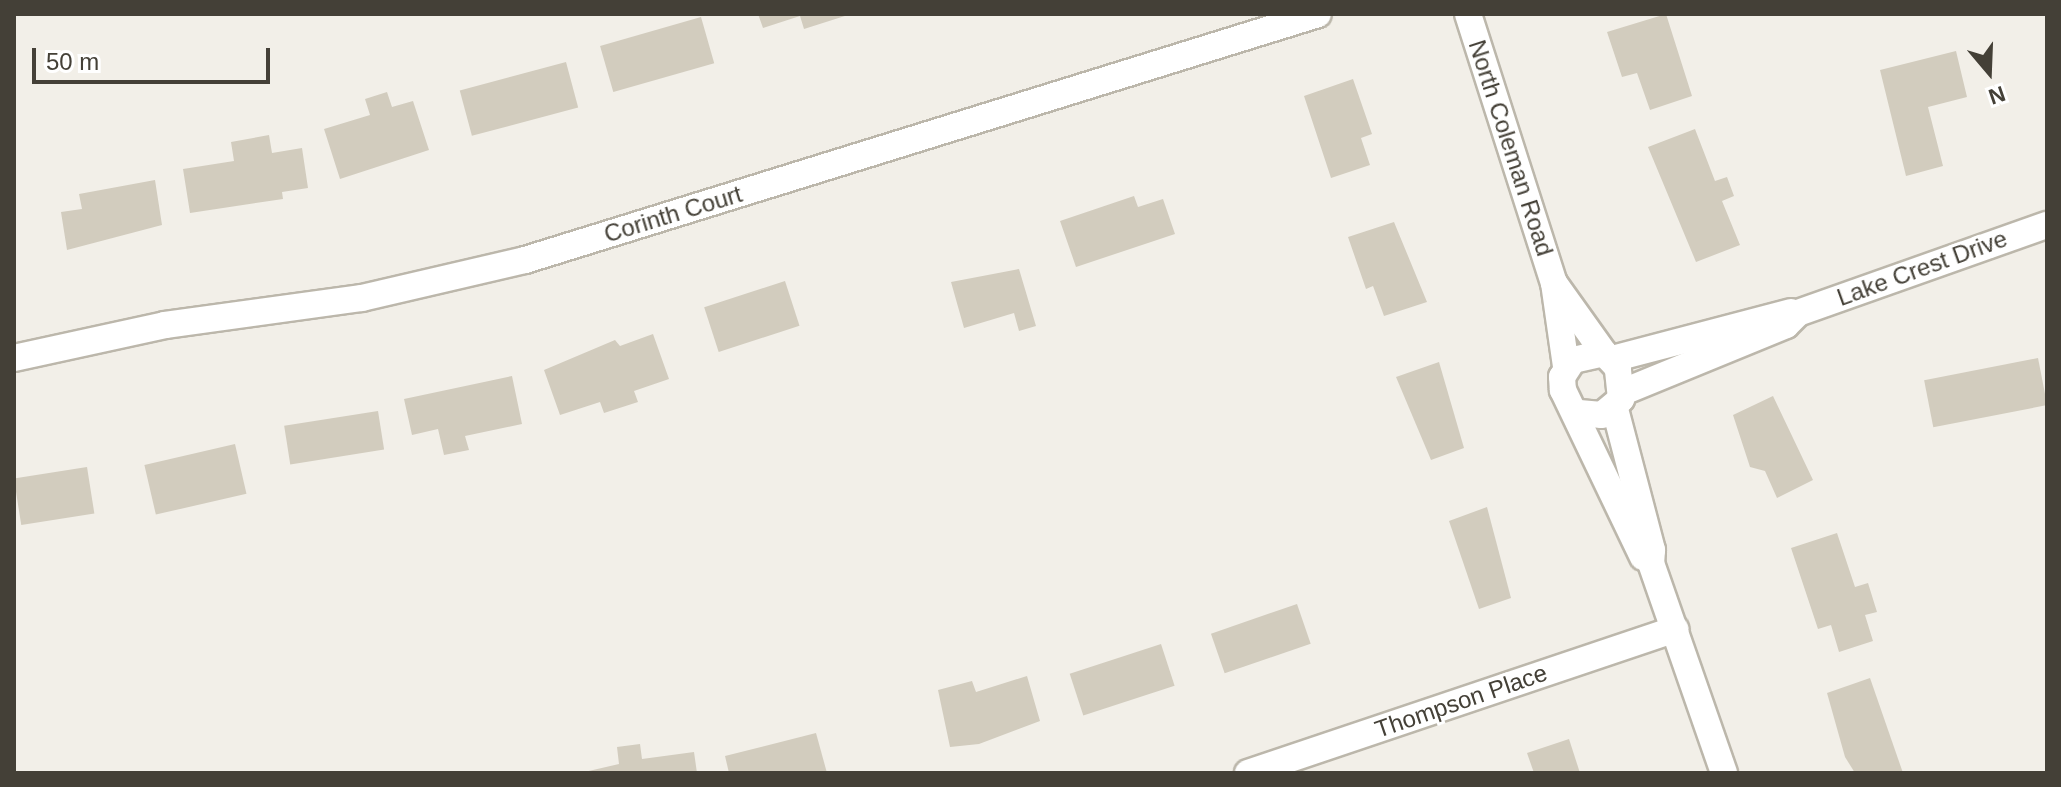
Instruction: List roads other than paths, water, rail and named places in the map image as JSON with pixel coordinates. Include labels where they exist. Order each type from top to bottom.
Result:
[{"type":"street","name":"Corinth Court","points":[[14,358],[165,325],[362,298],[525,260],[1318,14]]},
{"type":"street","name":"North Coleman Road","points":[[1468,14],[1554,283],[1566,366]]},
{"type":"street","name":"Lake Crest Drive","points":[[1608,356],[1779,311],[1798,313],[2047,225]]},
{"type":"street","name":"North Coleman Road","points":[[1554,283],[1608,356]]},
{"type":"street","name":"Lake Crest Drive","points":[[1619,400],[1786,325],[1798,313]]},
{"type":"street","points":[[1651,563],[1639,554],[1579,413],[1563,390],[1566,366],[1582,354],[1608,356],[1651,563],[1724,773]]},
{"type":"street","points":[[1579,413],[1619,400]]},
{"type":"street","name":"Thompson Place","points":[[1248,773],[1675,629]]}]
